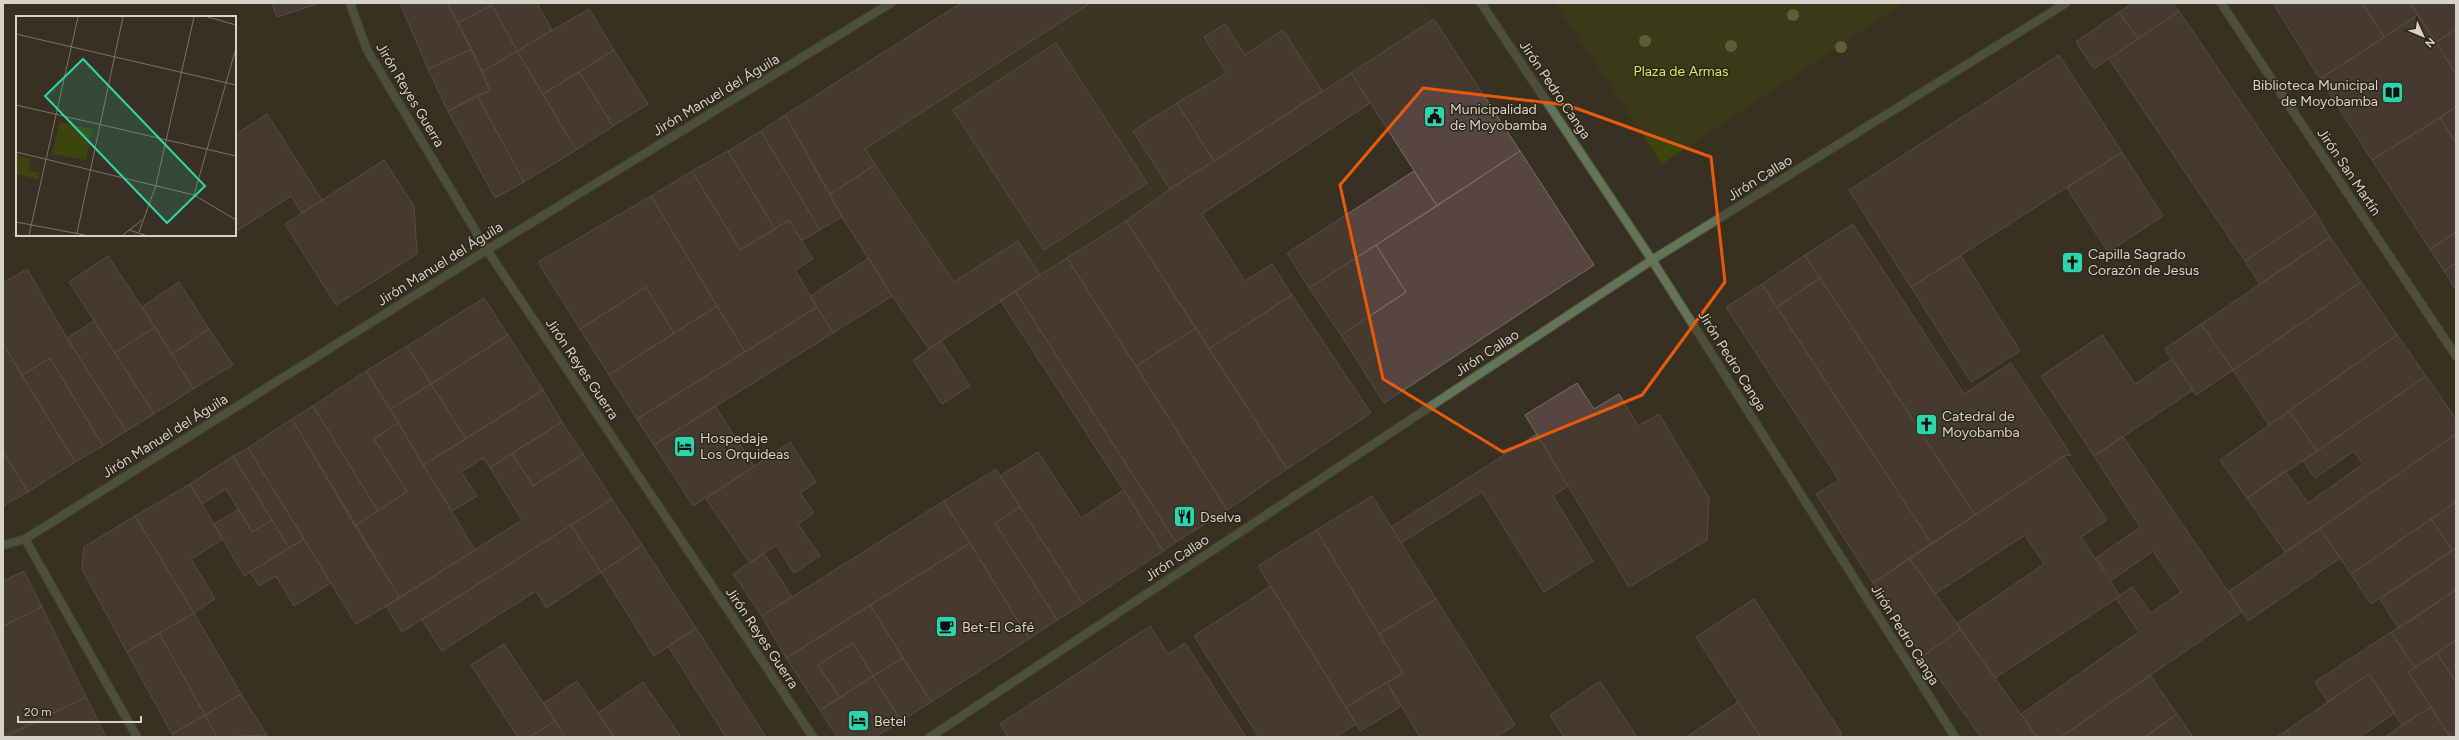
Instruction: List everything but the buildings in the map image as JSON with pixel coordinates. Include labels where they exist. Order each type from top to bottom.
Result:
[{"type":"street","name":"Jirón Reyes Guerra","points":[[350,3],[367,50],[487,250],[813,737]]},
{"type":"street","name":"Jirón Manuel del Águila","points":[[3,545],[25,539],[487,250],[891,3]]},
{"type":"street","name":"Jirón Pedro Canga","points":[[1481,3],[1652,260],[1955,737]]},
{"type":"street","name":"Jirón Callao","points":[[930,737],[1652,260],[2066,3]]},
{"type":"street","name":"Jirón San Martín","points":[[2221,3],[2456,356]]},
{"type":"street","points":[[25,539],[136,737]]},
{"type":"highlighted area","points":[[1423,88],[1567,105],[1711,157],[1725,282],[1642,395],[1503,452],[1383,379],[1340,185]]},
{"type":"shaded area","points":[[961,3],[1424,3],[1434,19],[1170,189],[1126,221],[1000,300],[929,349],[892,296],[785,115]]},
{"type":"green space","name":"Plaza de Armas","points":[[1555,3],[1904,3],[1662,164]]},
{"type":"place","name":"Biblioteca Municipal de Moyobamba","points":[[2393,93]]},
{"type":"place","name":"Municipalidad de Moyobamba","points":[[1434,117]]},
{"type":"place","name":"Capilla Sagrado Corazón de Jesus","points":[[2072,262]]},
{"type":"place","name":"Catedral de Moyobamba","points":[[1926,424]]},
{"type":"place","name":"Hospedaje Los Orquideas","points":[[684,446]]},
{"type":"place","name":"Dselva","points":[[1184,517]]},
{"type":"place","name":"Bet-El Café","points":[[946,627]]},
{"type":"place","name":"Betel","points":[[859,721]]}]
